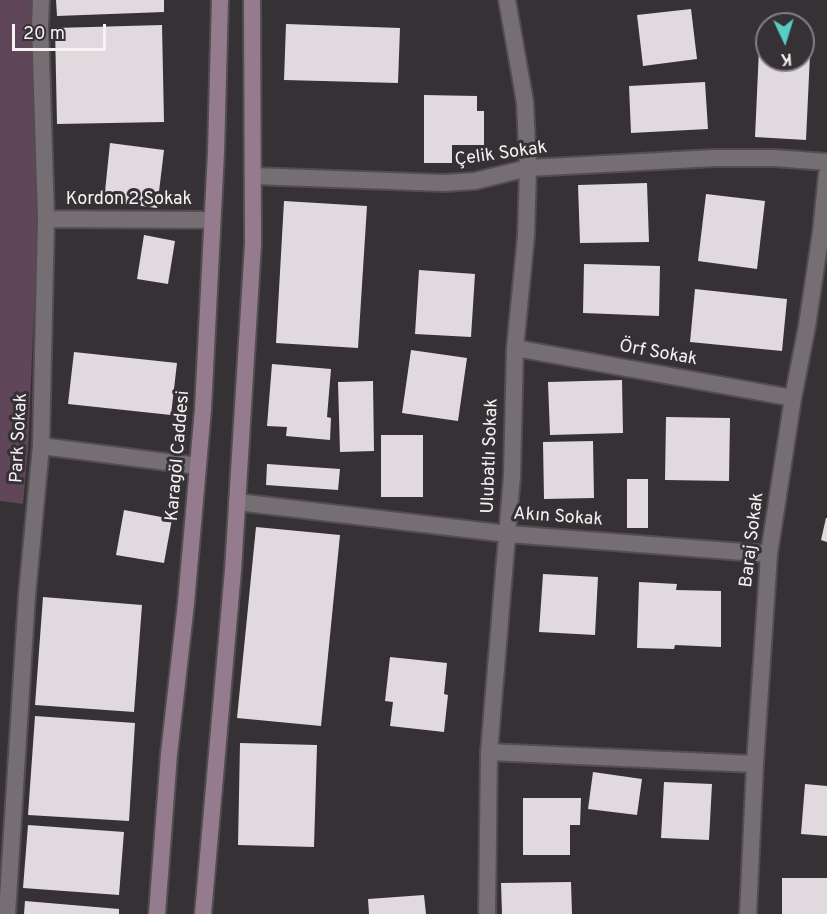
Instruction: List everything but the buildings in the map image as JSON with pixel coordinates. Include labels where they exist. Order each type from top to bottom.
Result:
[{"type":"main road","name":"Karagöl Caddesi","points":[[157,914],[169,754],[198,466],[207,338],[216,152],[220,0]]},
{"type":"main road","points":[[203,914],[233,570],[253,244],[252,0]]},
{"type":"street","name":"Park Sokak","points":[[7,914],[27,595],[41,446],[46,219],[41,0]]},
{"type":"street","name":"Ulubatlı Sokak","points":[[487,914],[489,752],[512,476],[515,348],[526,236],[528,168],[525,102],[507,0]]},
{"type":"street","name":"Çelik Sokak","points":[[253,176],[444,183],[475,181],[528,168],[715,158],[774,158],[827,162]]},
{"type":"street","name":"Baraj Sokak","points":[[748,914],[769,554],[824,233],[827,174]]},
{"type":"street","name":"Kordon 2 Sokak","points":[[46,219],[212,220]]},
{"type":"street","name":"Örf Sokak","points":[[515,348],[794,398]]},
{"type":"street","points":[[41,446],[198,466]]},
{"type":"street","name":"Akın Sokak","points":[[237,502],[508,534],[769,554]]},
{"type":"street","points":[[489,752],[755,764]]},
{"type":"shaded area","points":[[0,0],[35,0],[38,218],[28,448],[23,504],[0,501]]}]
